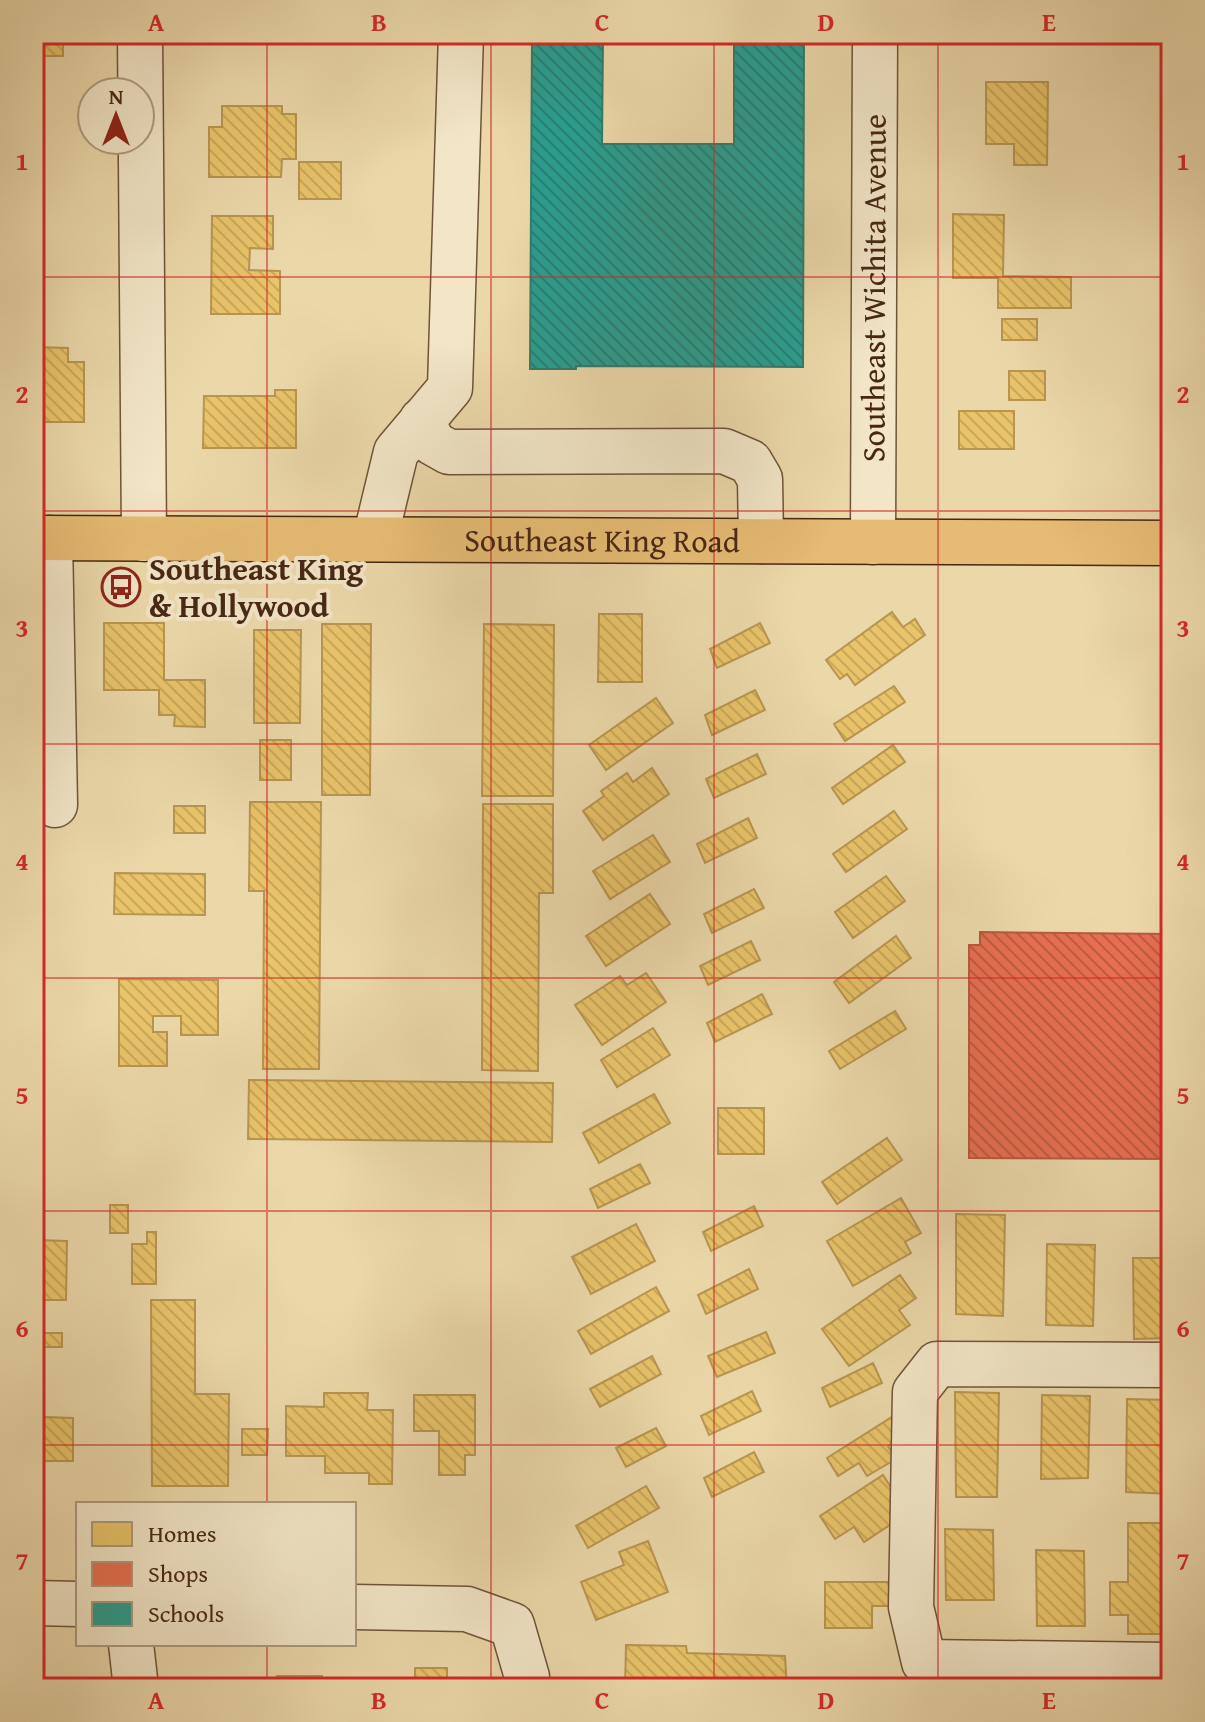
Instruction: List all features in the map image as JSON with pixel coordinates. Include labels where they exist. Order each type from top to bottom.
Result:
[{"type":"main road","name":"Southeast King Road","points":[[42,538],[1171,543]]},
{"type":"street","points":[[140,34],[144,539]]},
{"type":"street","points":[[375,539],[396,452],[450,388],[461,34]]},
{"type":"street","name":"Southeast Wichita Avenue","points":[[873,542],[875,34]]},
{"type":"street","points":[[422,420],[433,443],[449,452],[724,451],[750,462],[760,479],[761,541]]},
{"type":"street","points":[[42,538],[55,805]]},
{"type":"street","points":[[1171,1365],[937,1364],[915,1392],[911,1607],[924,1662],[1171,1665]]},
{"type":"street","points":[[34,1603],[76,1604]]},
{"type":"street","points":[[356,1607],[467,1609],[512,1625],[527,1677],[527,1688]]},
{"type":"street","points":[[131,1646],[136,1688]]},
{"type":"building: Homes","points":[[34,34],[63,34],[63,56],[35,56]]},
{"type":"building: Homes","points":[[227,34],[276,34],[276,37],[227,37]]},
{"type":"building: Homes","points":[[986,82],[1048,82],[1047,165],[1014,165],[1014,144],[986,144]]},
{"type":"building: Homes","points":[[222,106],[282,106],[282,114],[296,114],[296,159],[282,159],[281,177],[209,177],[209,127],[222,127]]},
{"type":"building: Homes","points":[[299,162],[341,162],[341,199],[299,199]]},
{"type":"building: Homes","points":[[953,214],[1004,215],[1003,276],[1071,277],[1071,308],[998,308],[998,278],[953,278]]},
{"type":"building: Homes","points":[[212,216],[273,216],[273,249],[250,248],[249,270],[280,271],[280,314],[211,314]]},
{"type":"building: Homes","points":[[1002,319],[1037,319],[1037,340],[1002,340]]},
{"type":"building: Homes","points":[[34,347],[68,348],[68,362],[84,362],[84,422],[42,422],[42,384],[34,384]]},
{"type":"building: Homes","points":[[1009,371],[1045,371],[1045,400],[1009,400]]},
{"type":"building: Homes","points":[[275,390],[296,390],[296,448],[203,448],[204,396],[275,396]]},
{"type":"building: Homes","points":[[959,411],[1014,411],[1014,449],[959,449]]},
{"type":"building: Homes","points":[[892,612],[903,627],[915,619],[925,635],[855,685],[847,674],[840,679],[826,660]]},
{"type":"building: Homes","points":[[599,614],[642,614],[642,682],[598,682]]},
{"type":"building: Homes","points":[[104,623],[164,623],[164,680],[205,680],[205,727],[174,726],[175,715],[159,715],[159,690],[104,690]]},
{"type":"building: Homes","points":[[760,623],[770,643],[717,668],[710,649]]},
{"type":"building: Homes","points":[[322,624],[371,624],[370,795],[322,795]]},
{"type":"building: Homes","points":[[484,624],[554,625],[553,796],[482,796]]},
{"type":"building: Homes","points":[[254,630],[301,630],[300,723],[254,723]]},
{"type":"building: Homes","points":[[894,686],[905,702],[845,741],[834,724]]},
{"type":"building: Homes","points":[[755,690],[765,710],[712,735],[705,715]]},
{"type":"building: Homes","points":[[656,698],[673,723],[606,770],[589,745]]},
{"type":"building: Homes","points":[[260,740],[291,740],[291,780],[260,780]]},
{"type":"building: Homes","points":[[893,745],[905,762],[843,804],[832,788]]},
{"type":"building: Homes","points":[[757,754],[766,774],[714,798],[706,779]]},
{"type":"building: Homes","points":[[652,768],[669,794],[603,840],[583,811],[604,796],[601,791],[627,773],[633,782]]},
{"type":"building: Homes","points":[[250,802],[321,802],[319,1069],[263,1069],[264,891],[249,891]]},
{"type":"building: Homes","points":[[483,804],[553,804],[553,893],[539,893],[538,1071],[482,1070]]},
{"type":"building: Homes","points":[[174,806],[205,806],[205,833],[174,833]]},
{"type":"building: Homes","points":[[894,811],[907,829],[846,872],[833,854]]},
{"type":"building: Homes","points":[[748,818],[757,838],[705,863],[697,844]]},
{"type":"building: Homes","points":[[653,835],[670,862],[610,899],[593,871]]},
{"type":"building: Homes","points":[[115,873],[205,874],[205,915],[114,914]]},
{"type":"building: Homes","points":[[886,876],[905,901],[853,938],[835,912]]},
{"type":"building: Homes","points":[[754,889],[764,908],[712,933],[704,914]]},
{"type":"building: Homes","points":[[650,894],[670,924],[606,966],[586,936]]},
{"type":"building: Homes","points":[[896,936],[911,958],[849,1003],[834,982]]},
{"type":"building: Homes","points":[[751,941],[760,960],[708,985],[700,966]]},
{"type":"building: Homes","points":[[646,973],[666,1002],[602,1045],[575,1005],[620,976],[627,985]]},
{"type":"building: Homes","points":[[119,979],[218,980],[218,1035],[181,1035],[181,1016],[153,1016],[153,1032],[167,1032],[167,1066],[119,1066]]},
{"type":"building: Homes","points":[[762,994],[772,1014],[715,1042],[707,1023]]},
{"type":"building: Homes","points":[[895,1011],[906,1029],[840,1069],[829,1051]]},
{"type":"building: Homes","points":[[653,1028],[670,1055],[617,1087],[601,1060]]},
{"type":"building: Homes","points":[[249,1080],[553,1083],[552,1142],[248,1139]]},
{"type":"building: Homes","points":[[654,1094],[670,1123],[599,1163],[583,1133]]},
{"type":"building: Homes","points":[[718,1108],[764,1108],[764,1154],[718,1154]]},
{"type":"building: Homes","points":[[887,1138],[902,1160],[837,1204],[822,1182]]},
{"type":"building: Homes","points":[[640,1164],[650,1183],[598,1208],[590,1189]]},
{"type":"building: Homes","points":[[901,1198],[921,1233],[905,1242],[911,1253],[853,1286],[827,1241]]},
{"type":"building: Homes","points":[[110,1205],[128,1205],[128,1233],[110,1233]]},
{"type":"building: Homes","points":[[754,1206],[763,1226],[711,1251],[703,1232]]},
{"type":"building: Homes","points":[[956,1214],[1005,1215],[1003,1316],[956,1314]]},
{"type":"building: Homes","points":[[636,1224],[655,1261],[591,1294],[572,1257]]},
{"type":"building: Homes","points":[[147,1232],[156,1232],[156,1284],[132,1284],[132,1244],[147,1244]]},
{"type":"building: Homes","points":[[34,1240],[67,1241],[66,1300],[34,1300]]},
{"type":"building: Homes","points":[[1047,1244],[1095,1245],[1093,1326],[1046,1325]]},
{"type":"building: Homes","points":[[1133,1258],[1171,1258],[1171,1338],[1134,1339]]},
{"type":"building: Homes","points":[[749,1269],[758,1289],[706,1314],[698,1295]]},
{"type":"building: Homes","points":[[900,1275],[916,1298],[899,1310],[910,1325],[849,1366],[822,1329]]},
{"type":"building: Homes","points":[[656,1287],[669,1311],[591,1354],[578,1331]]},
{"type":"building: Homes","points":[[151,1300],[195,1300],[195,1394],[229,1394],[228,1486],[152,1486]]},
{"type":"building: Homes","points":[[766,1332],[775,1353],[717,1377],[708,1356]]},
{"type":"building: Homes","points":[[34,1333],[62,1333],[62,1347],[34,1347]]},
{"type":"building: Homes","points":[[652,1356],[661,1374],[600,1407],[590,1389]]},
{"type":"building: Homes","points":[[873,1363],[882,1383],[830,1407],[822,1388]]},
{"type":"building: Homes","points":[[752,1391],[761,1411],[709,1435],[701,1416]]},
{"type":"building: Homes","points":[[955,1392],[999,1393],[997,1497],[956,1497]]},
{"type":"building: Homes","points":[[324,1393],[368,1393],[367,1410],[393,1410],[392,1484],[369,1484],[369,1473],[325,1473],[325,1456],[286,1456],[286,1406],[324,1407]]},
{"type":"building: Homes","points":[[414,1395],[475,1395],[475,1455],[465,1455],[465,1475],[439,1475],[439,1431],[414,1431]]},
{"type":"building: Homes","points":[[1042,1395],[1090,1396],[1088,1478],[1041,1479]]},
{"type":"building: Homes","points":[[1127,1399],[1171,1400],[1171,1494],[1126,1492]]},
{"type":"building: Homes","points":[[43,1417],[73,1418],[73,1461],[42,1461]]},
{"type":"building: Homes","points":[[892,1417],[904,1436],[888,1446],[896,1459],[867,1476],[859,1463],[838,1476],[827,1458]]},
{"type":"building: Homes","points":[[656,1428],[666,1446],[626,1467],[616,1448]]},
{"type":"building: Homes","points":[[242,1429],[268,1429],[267,1455],[242,1455]]},
{"type":"building: Homes","points":[[754,1452],[764,1472],[712,1497],[704,1478]]},
{"type":"building: Homes","points":[[883,1475],[901,1503],[899,1519],[864,1542],[854,1527],[835,1539],[820,1516]]},
{"type":"building: Homes","points":[[34,1484],[44,1484],[44,1516],[34,1516]]},
{"type":"building: Homes","points":[[646,1486],[659,1508],[588,1548],[576,1526]]},
{"type":"building: Homes","points":[[1128,1523],[1171,1523],[1171,1634],[1128,1634],[1128,1615],[1110,1615],[1110,1582],[1128,1582]]},
{"type":"building: Homes","points":[[945,1529],[993,1530],[994,1600],[946,1600]]},
{"type":"building: Homes","points":[[648,1541],[668,1592],[596,1620],[581,1582],[624,1565],[619,1552]]},
{"type":"building: Homes","points":[[1036,1550],[1084,1551],[1085,1626],[1037,1626]]},
{"type":"building: Homes","points":[[825,1582],[894,1582],[894,1606],[872,1606],[872,1628],[825,1628]]},
{"type":"building: Homes","points":[[626,1645],[686,1646],[687,1653],[785,1656],[787,1688],[625,1688]]},
{"type":"building: Homes","points":[[415,1668],[447,1668],[447,1681],[472,1681],[472,1688],[415,1688]]},
{"type":"building: Homes","points":[[277,1676],[322,1676],[322,1688],[277,1688]]},
{"type":"building: Shops","points":[[980,932],[1171,934],[1171,1159],[969,1158],[969,945],[980,945]]},
{"type":"building: Schools","points":[[734,34],[804,34],[803,367],[576,366],[576,369],[530,369],[532,36],[603,36],[602,144],[734,144]]},
{"type":"place","name":"Southeast King & Hollywood","points":[[121,587]]}]
